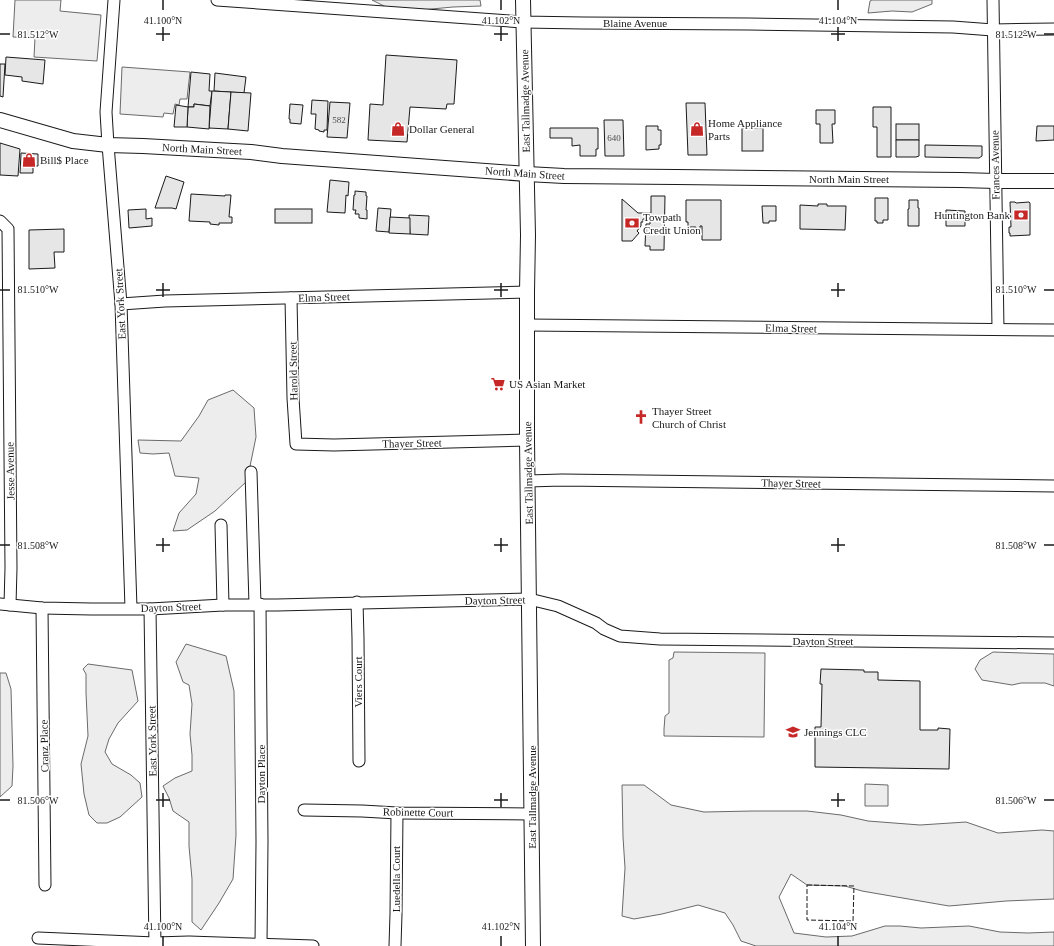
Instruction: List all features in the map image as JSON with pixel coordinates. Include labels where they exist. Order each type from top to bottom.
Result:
[{"type":"main road","name":"East Tallmadge Avenue","points":[[523,0],[528,235],[526,292],[527,440],[533,946]]},
{"type":"main road","name":"North Main Street","points":[[0,120],[73,141],[108,145],[251,152],[282,156],[527,174],[564,176],[996,181],[1054,180]]},
{"type":"street","name":"East York Street","points":[[114,0],[106,112],[121,304],[131,608]]},
{"type":"street","name":"Blaine Avenue","points":[[217,0],[524,22],[954,27],[993,30],[1054,29]]},
{"type":"street","name":"Frances Avenue","points":[[993,0],[998,329]]},
{"type":"street","name":"Jesse Avenue","points":[[0,221],[8,229],[5,406],[11,568],[5,604]]},
{"type":"street","name":"Elma Street","points":[[121,304],[165,301],[526,292]]},
{"type":"street","name":"Harold Street","points":[[291,298],[293,398],[296,444]]},
{"type":"street","name":"Elma Street","points":[[527,325],[1054,330]]},
{"type":"street","name":"Thayer Street","points":[[296,444],[334,445],[527,440]]},
{"type":"street","name":"Dayton Place","points":[[251,472],[257,604],[262,842],[261,944]]},
{"type":"street","name":"Thayer Street","points":[[528,481],[577,480],[1054,486]]},
{"type":"street","points":[[221,525],[223,605]]},
{"type":"street","name":"Dayton Street","points":[[5,604],[42,608],[150,609],[257,604],[529,599],[558,606],[596,623],[620,636],[660,639],[1054,643]]},
{"type":"street","name":"Viers Court","points":[[357,602],[359,761]]},
{"type":"street","name":"Cranz Place","points":[[42,608],[45,885]]},
{"type":"street","name":"East York Street","points":[[150,609],[155,944]]},
{"type":"street","name":"Robinette Court","points":[[304,810],[397,813],[532,814]]},
{"type":"street","name":"Luedella Court","points":[[395,946],[397,813]]},
{"type":"street","points":[[38,938],[155,944],[189,942],[313,946]]},
{"type":"shaded area","points":[[15,0],[61,0],[60,11],[101,15],[97,61],[34,57],[35,38],[13,37]]},
{"type":"shaded area","points":[[372,0],[480,0],[481,6],[410,11],[386,7]]},
{"type":"shaded area","points":[[932,0],[932,4],[912,12],[892,11],[868,13],[870,1]]},
{"type":"shaded area","points":[[122,67],[190,72],[187,99],[180,99],[179,105],[175,104],[173,114],[164,113],[163,117],[120,114]]},
{"type":"shaded area","points":[[233,390],[254,408],[256,437],[247,481],[215,511],[187,530],[173,531],[179,513],[196,494],[199,478],[175,476],[169,453],[140,453],[138,440],[181,441],[199,416],[208,400]]},
{"type":"shaded area","points":[[186,644],[226,656],[234,691],[236,835],[233,879],[201,930],[192,922],[192,879],[189,846],[189,822],[173,811],[163,786],[175,778],[192,771],[190,734],[192,704],[189,685],[183,682],[176,662]]},
{"type":"shaded area","points":[[674,652],[765,653],[764,737],[664,736],[665,716],[669,713],[669,660],[673,658]]},
{"type":"shaded area","points":[[993,652],[1054,654],[1054,686],[1045,683],[1021,683],[1012,685],[982,680],[975,669],[980,660]]},
{"type":"shaded area","points":[[88,664],[132,670],[138,701],[118,723],[109,739],[105,752],[112,764],[131,775],[140,783],[142,797],[120,817],[107,823],[97,823],[89,815],[84,794],[81,764],[88,736],[86,674],[83,669]]},
{"type":"shaded area","points":[[0,673],[6,673],[11,689],[13,766],[12,786],[0,797]]},
{"type":"shaded area","points":[[865,784],[888,785],[888,806],[865,806]]},
{"type":"shaded area","points":[[622,785],[644,785],[671,805],[704,812],[807,811],[841,815],[868,821],[920,825],[966,822],[998,833],[1042,830],[1054,831],[1054,899],[949,906],[862,891],[845,886],[807,885],[791,874],[779,897],[794,933],[826,937],[852,936],[885,926],[921,928],[969,926],[1000,932],[1054,932],[1054,946],[756,946],[741,941],[725,913],[698,905],[634,919],[622,916],[625,868]]},
{"type":"building","points":[[386,55],[457,60],[454,104],[447,104],[446,109],[410,107],[407,142],[368,140],[370,104],[383,105]]},
{"type":"building","points":[[6,57],[45,60],[43,84],[22,81],[22,77],[5,75]]},
{"type":"building","points":[[0,64],[5,64],[3,97],[0,96]]},
{"type":"building","points":[[191,72],[210,74],[209,91],[212,91],[210,106],[194,104],[194,107],[188,107]]},
{"type":"building","points":[[215,73],[246,77],[244,93],[214,91]]},
{"type":"building","points":[[212,91],[231,92],[228,129],[209,128]]},
{"type":"building","points":[[231,92],[251,93],[248,131],[228,129]]},
{"type":"building","points":[[312,100],[328,101],[327,130],[324,130],[324,132],[315,129],[316,114],[311,114]]},
{"type":"building","points":[[330,102],[350,103],[347,138],[327,137]]},
{"type":"building","name":"Home Appliance Parts","points":[[686,103],[705,103],[707,155],[688,155]]},
{"type":"building","points":[[194,104],[210,106],[209,129],[187,127],[188,107],[194,107]]},
{"type":"building","points":[[290,104],[303,105],[301,124],[290,123]]},
{"type":"building","points":[[176,105],[188,107],[187,127],[174,127]]},
{"type":"building","points":[[873,107],[891,107],[891,157],[877,157],[877,127],[873,127]]},
{"type":"building","points":[[816,110],[835,110],[835,124],[832,124],[833,143],[820,143],[820,124],[816,124]]},
{"type":"building","points":[[604,120],[623,120],[624,156],[605,156]]},
{"type":"building","points":[[896,124],[919,124],[919,140],[896,140]]},
{"type":"building","points":[[646,126],[658,126],[658,130],[661,130],[661,145],[659,145],[659,149],[646,150]]},
{"type":"building","points":[[1037,126],[1054,126],[1054,140],[1036,141]]},
{"type":"building","points":[[550,128],[598,128],[598,149],[596,149],[596,156],[580,156],[580,145],[572,146],[572,138],[550,138]]},
{"type":"building","points":[[742,128],[763,128],[763,151],[742,151]]},
{"type":"building","points":[[896,140],[919,140],[919,156],[896,157]]},
{"type":"building","points":[[0,143],[20,149],[18,176],[0,175]]},
{"type":"building","points":[[925,145],[982,146],[982,156],[979,158],[925,157]]},
{"type":"building","points":[[21,153],[38,154],[38,166],[33,166],[33,173],[20,173]]},
{"type":"building","points":[[166,176],[184,182],[176,209],[155,208]]},
{"type":"building","points":[[330,180],[349,182],[348,196],[346,195],[345,213],[327,212]]},
{"type":"building","points":[[355,191],[366,192],[367,219],[359,218],[359,214],[355,214],[356,210],[353,210]]},
{"type":"building","points":[[191,194],[231,195],[229,217],[232,217],[232,223],[219,223],[219,225],[210,224],[210,222],[189,221]]},
{"type":"building","name":"Towpath Credit Union","points":[[651,196],[665,196],[664,250],[650,250],[650,246],[645,246],[646,224],[650,224],[650,219],[643,219],[641,226],[637,231],[639,233],[632,241],[622,241],[622,199],[638,213],[651,213]]},
{"type":"building","points":[[875,198],[888,198],[888,220],[883,220],[883,223],[877,223],[877,221],[875,221]]},
{"type":"building","points":[[686,200],[721,200],[721,240],[702,240],[702,226],[700,226],[700,230],[696,230],[696,227],[688,227],[688,222],[686,222]]},
{"type":"building","points":[[909,200],[918,200],[919,226],[908,226]]},
{"type":"building","name":"Huntington Bank","points":[[1010,202],[1030,203],[1030,235],[1010,236]]},
{"type":"building","points":[[818,204],[827,204],[827,206],[846,206],[845,230],[800,229],[800,205],[818,206]]},
{"type":"building","points":[[762,206],[776,206],[776,221],[763,223]]},
{"type":"building","points":[[378,208],[391,209],[389,232],[376,231]]},
{"type":"building","points":[[146,209],[146,219],[152,218],[152,226],[129,228],[128,210]]},
{"type":"building","points":[[275,209],[312,209],[312,223],[275,223]]},
{"type":"building","points":[[946,210],[965,211],[965,226],[946,226]]},
{"type":"building","points":[[409,215],[429,216],[428,235],[410,234]]},
{"type":"building","points":[[390,217],[410,218],[410,234],[389,233]]},
{"type":"building","points":[[64,229],[64,252],[54,252],[55,268],[29,269],[29,230]]},
{"type":"building","points":[[821,669],[864,670],[864,672],[878,672],[878,680],[920,681],[920,730],[938,730],[938,728],[950,729],[949,769],[815,767],[815,727],[821,727]]},
{"type":"fence","points":[[807,885],[854,886],[853,921],[807,920],[807,885]]},
{"type":"place","name":"Dollar General","points":[[398,129]]},
{"type":"place","name":"Home Appliance Parts","points":[[697,129]]},
{"type":"place","name":"Bill$ Place","points":[[29,160]]},
{"type":"place","name":"Huntington Bank","points":[[1021,215]]},
{"type":"place","name":"Towpath Credit Union","points":[[632,223]]},
{"type":"place","name":"US Asian Market","points":[[498,384]]},
{"type":"place","name":"Thayer Street Church of Christ","points":[[641,417]]},
{"type":"place","name":"Jennings CLC","points":[[793,732]]}]
